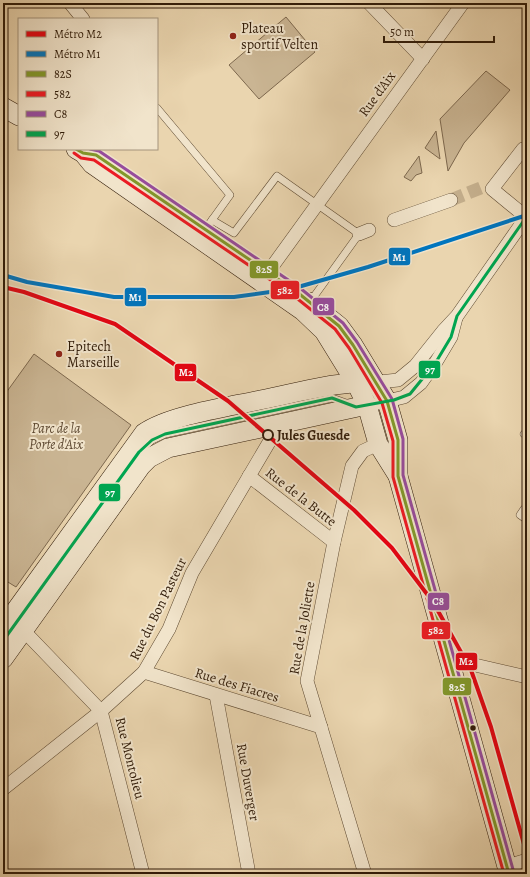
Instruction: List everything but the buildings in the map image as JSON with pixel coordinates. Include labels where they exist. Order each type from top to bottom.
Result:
[{"type":"main road","points":[[3,107],[18,115]]},
{"type":"main road","points":[[81,150],[92,164],[205,229],[264,277],[306,307],[339,326],[377,382],[387,401],[398,440],[398,476],[508,870]]},
{"type":"main road","points":[[306,307],[324,331],[356,383],[362,406],[378,444],[398,476]]},
{"type":"main road","points":[[3,659],[141,466],[140,451],[144,433],[162,423],[328,386],[356,383]]},
{"type":"main road","points":[[3,628],[140,451],[168,448],[281,422],[362,406]]},
{"type":"street","points":[[70,3],[82,18]]},
{"type":"street","points":[[369,3],[423,59]]},
{"type":"street","name":"Rue d'Aix","points":[[264,277],[463,3]]},
{"type":"street","points":[[356,383],[398,380],[415,366],[457,316],[527,216],[487,188],[523,149]]},
{"type":"street","points":[[394,220],[451,200]]},
{"type":"street","points":[[362,406],[404,397],[410,394],[436,362],[451,337],[457,316]]},
{"type":"street","name":"Rue du Bon Pasteur","points":[[3,789],[101,711],[144,672],[169,629],[192,573],[281,422]]},
{"type":"street","name":"Rue de la Joliette","points":[[364,874],[307,681],[334,542],[352,466],[363,451],[378,444]]},
{"type":"street","name":"Rue de la Butte","points":[[249,476],[334,542]]},
{"type":"street","name":"Rue Montolieu","points":[[24,631],[101,711],[143,874]]},
{"type":"street","points":[[449,659],[527,677]]},
{"type":"street","name":"Rue des Fiacres","points":[[144,672],[321,727]]},
{"type":"street","name":"Rue Duverger","points":[[216,695],[249,874]]},
{"type":"street","points":[[508,870],[527,860]]},
{"type":"lane","points":[[158,109],[230,195],[205,229],[234,233],[277,176],[318,204],[364,232],[306,307]]},
{"type":"lane","points":[[3,641],[140,451],[152,440],[165,434],[332,398],[362,406]]},
{"type":"lane","points":[[524,509],[520,515],[527,520]]},
{"type":"green space","points":[[286,17],[315,52],[259,99],[229,65]]},
{"type":"green space","points":[[486,71],[510,90],[464,143],[448,171],[440,119]]},
{"type":"green space","points":[[436,131],[440,159],[425,148]]},
{"type":"green space","points":[[419,156],[422,173],[416,175],[411,181],[404,177]]},
{"type":"green space","name":"Parc de la Porte d'Aix","points":[[34,354],[131,425],[16,587],[3,579],[3,397]]},
{"type":"tunnel","points":[[451,200],[483,187]]},
{"type":"metro line","name":"M1","points":[[3,275],[27,282],[114,297],[234,297],[291,289],[368,267],[527,215]]},
{"type":"metro line","name":"M2","points":[[3,287],[24,292],[115,324],[228,401],[354,510],[392,548],[433,602],[471,670],[491,727],[527,855]]},
{"type":"transit line","name":"82S","points":[[78,150],[83,153],[96,155],[297,292],[339,326],[353,345],[387,401],[398,440],[398,476],[509,874]]},
{"type":"transit line","name":"C8","points":[[94,150],[99,151],[300,288],[343,323],[357,342],[392,399],[403,439],[403,475],[514,873]]},
{"type":"transit line","name":"582","points":[[74,153],[81,158],[94,160],[294,296],[335,329],[349,348],[382,403],[393,441],[393,477],[504,874]]},
{"type":"transit line","name":"97","points":[[3,641],[139,452],[152,440],[165,434],[332,398],[356,407],[394,400],[410,394],[436,362],[451,337],[457,316],[527,216]]},
{"type":"place","name":"Plateau sportif Velten","points":[[233,36]]},
{"type":"place","name":"Epitech Marseille","points":[[59,354]]},
{"type":"place","name":"Jules Guesde","points":[[268,435]]}]
